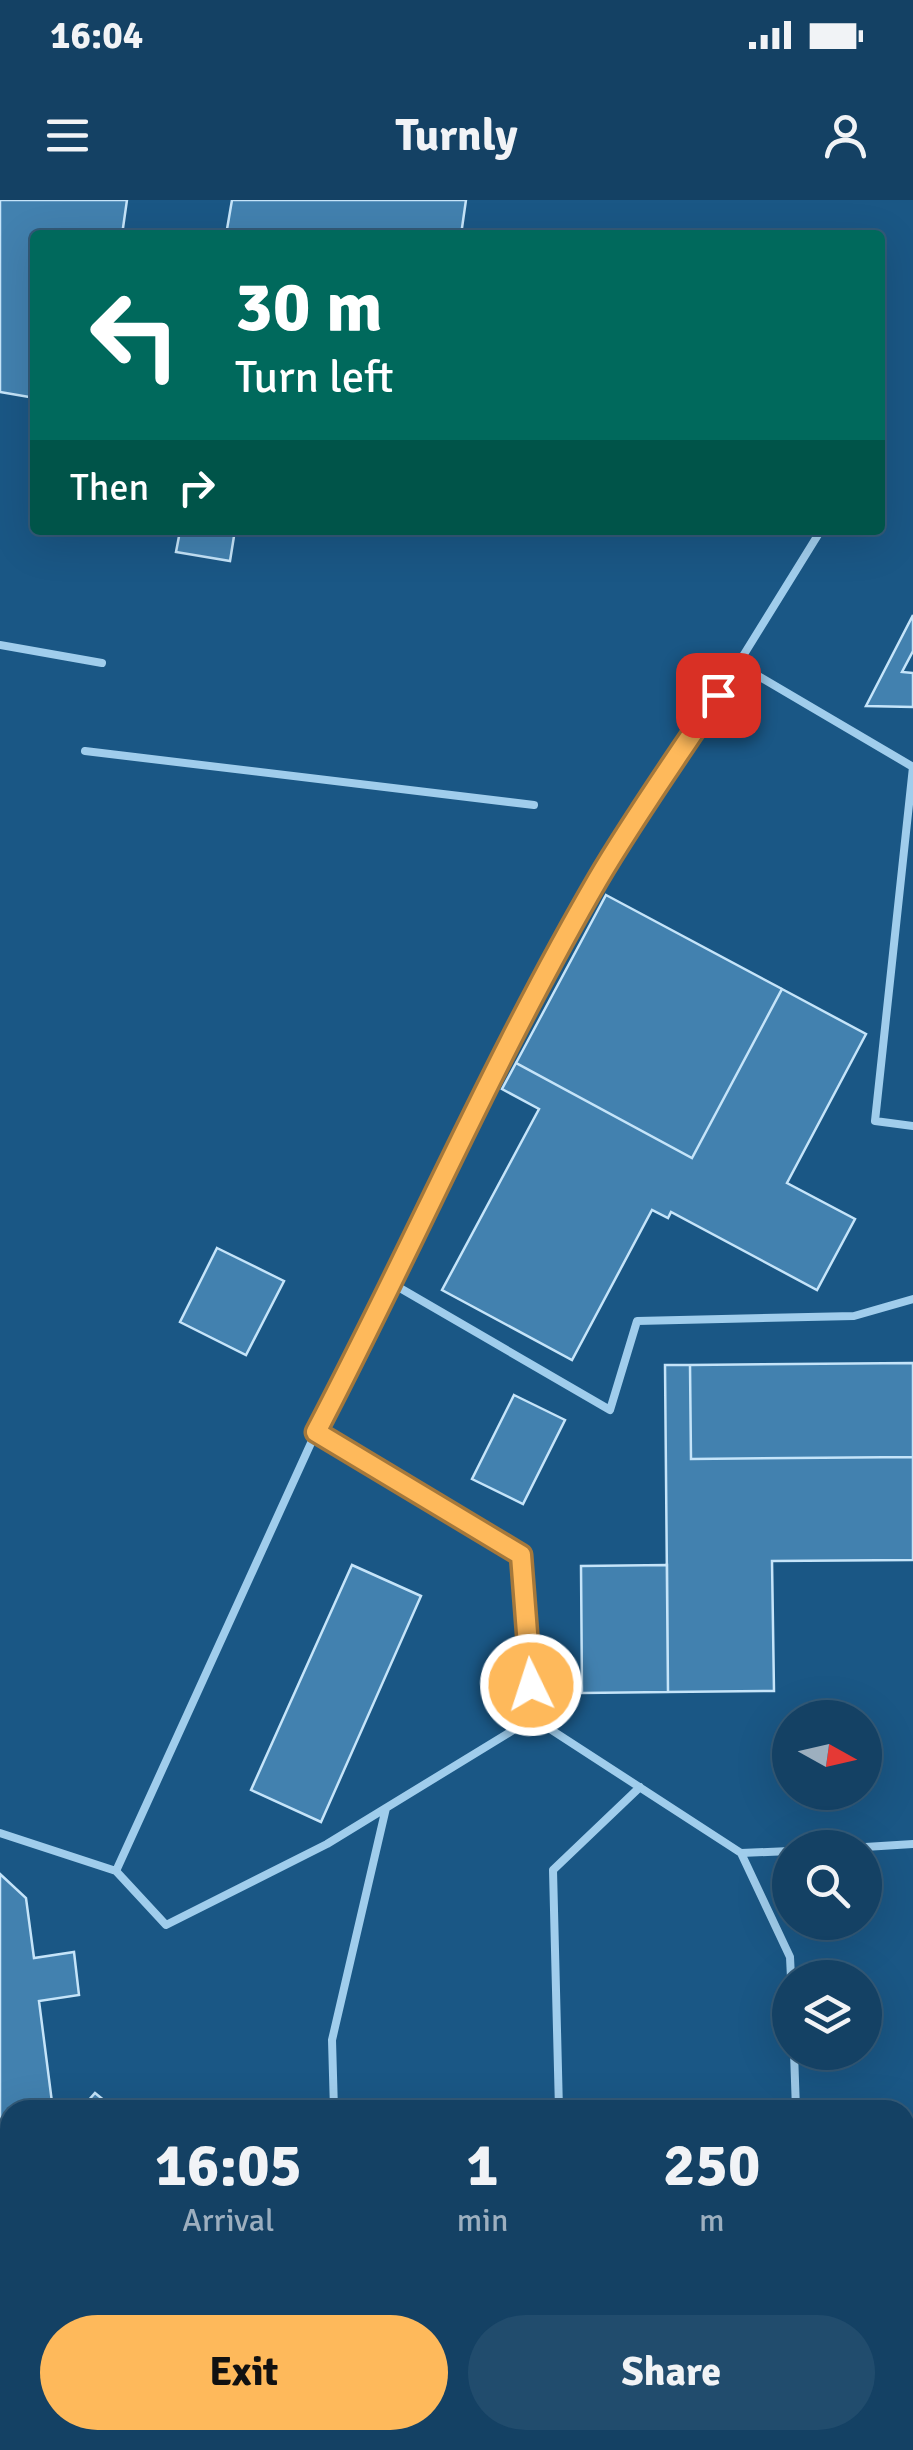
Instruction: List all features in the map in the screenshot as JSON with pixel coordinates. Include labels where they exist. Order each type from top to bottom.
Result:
[{"type":"lane","points":[[116,1871],[316,1432],[393,1284],[470,1117],[599,877],[818,535]]},
{"type":"lane","points":[[0,644],[102,663]]},
{"type":"lane","points":[[738,664],[913,767],[875,1121],[913,1126]]},
{"type":"lane","points":[[85,751],[534,805]]},
{"type":"lane","points":[[393,1284],[610,1410],[638,1321],[854,1316],[913,1299]]},
{"type":"lane","points":[[316,1432],[521,1555],[533,1718]]},
{"type":"lane","points":[[533,1718],[741,1853],[790,1960]]},
{"type":"lane","points":[[0,1833],[116,1871],[166,1924],[328,1844],[533,1718]]},
{"type":"lane","points":[[559,2100],[552,1870],[640,1787]]},
{"type":"lane","points":[[334,2100],[332,2040],[386,1808]]},
{"type":"lane","points":[[882,1846],[913,1844]]},
{"type":"lane","points":[[741,1853],[772,1852]]},
{"type":"lane","points":[[795,2070],[796,2100]]},
{"type":"building","points":[[0,200],[127,200],[123,230],[30,230],[30,397],[0,392]]},
{"type":"building","points":[[232,200],[466,200],[462,230],[227,230]]},
{"type":"building","points":[[179,535],[234,535],[230,561],[176,552]]},
{"type":"building","points":[[913,615],[913,651],[902,672],[913,673],[913,707],[866,706]]},
{"type":"building","points":[[606,895],[782,989],[692,1158],[516,1063]]},
{"type":"building","points":[[782,989],[866,1034],[787,1183],[855,1219],[817,1290],[671,1212],[668,1218],[652,1210],[572,1360],[442,1290],[539,1109],[502,1089],[516,1063],[692,1158]]},
{"type":"building","points":[[217,1248],[284,1281],[246,1355],[180,1322]]},
{"type":"building","points":[[913,1363],[913,1457],[691,1459],[690,1365]]},
{"type":"building","points":[[665,1365],[690,1365],[691,1459],[913,1457],[913,1560],[772,1561],[774,1691],[668,1692]]},
{"type":"building","points":[[514,1395],[565,1420],[523,1504],[472,1479]]},
{"type":"building","points":[[352,1565],[421,1596],[321,1822],[251,1790]]},
{"type":"building","points":[[667,1565],[668,1692],[582,1693],[581,1566]]},
{"type":"building","points":[[0,1874],[26,1898],[34,1958],[74,1952],[79,1995],[39,2001],[52,2100],[0,2100]]},
{"type":"route","points":[[531,1685],[521,1555],[316,1432],[393,1284],[470,1117],[599,877],[718,695]]}]
